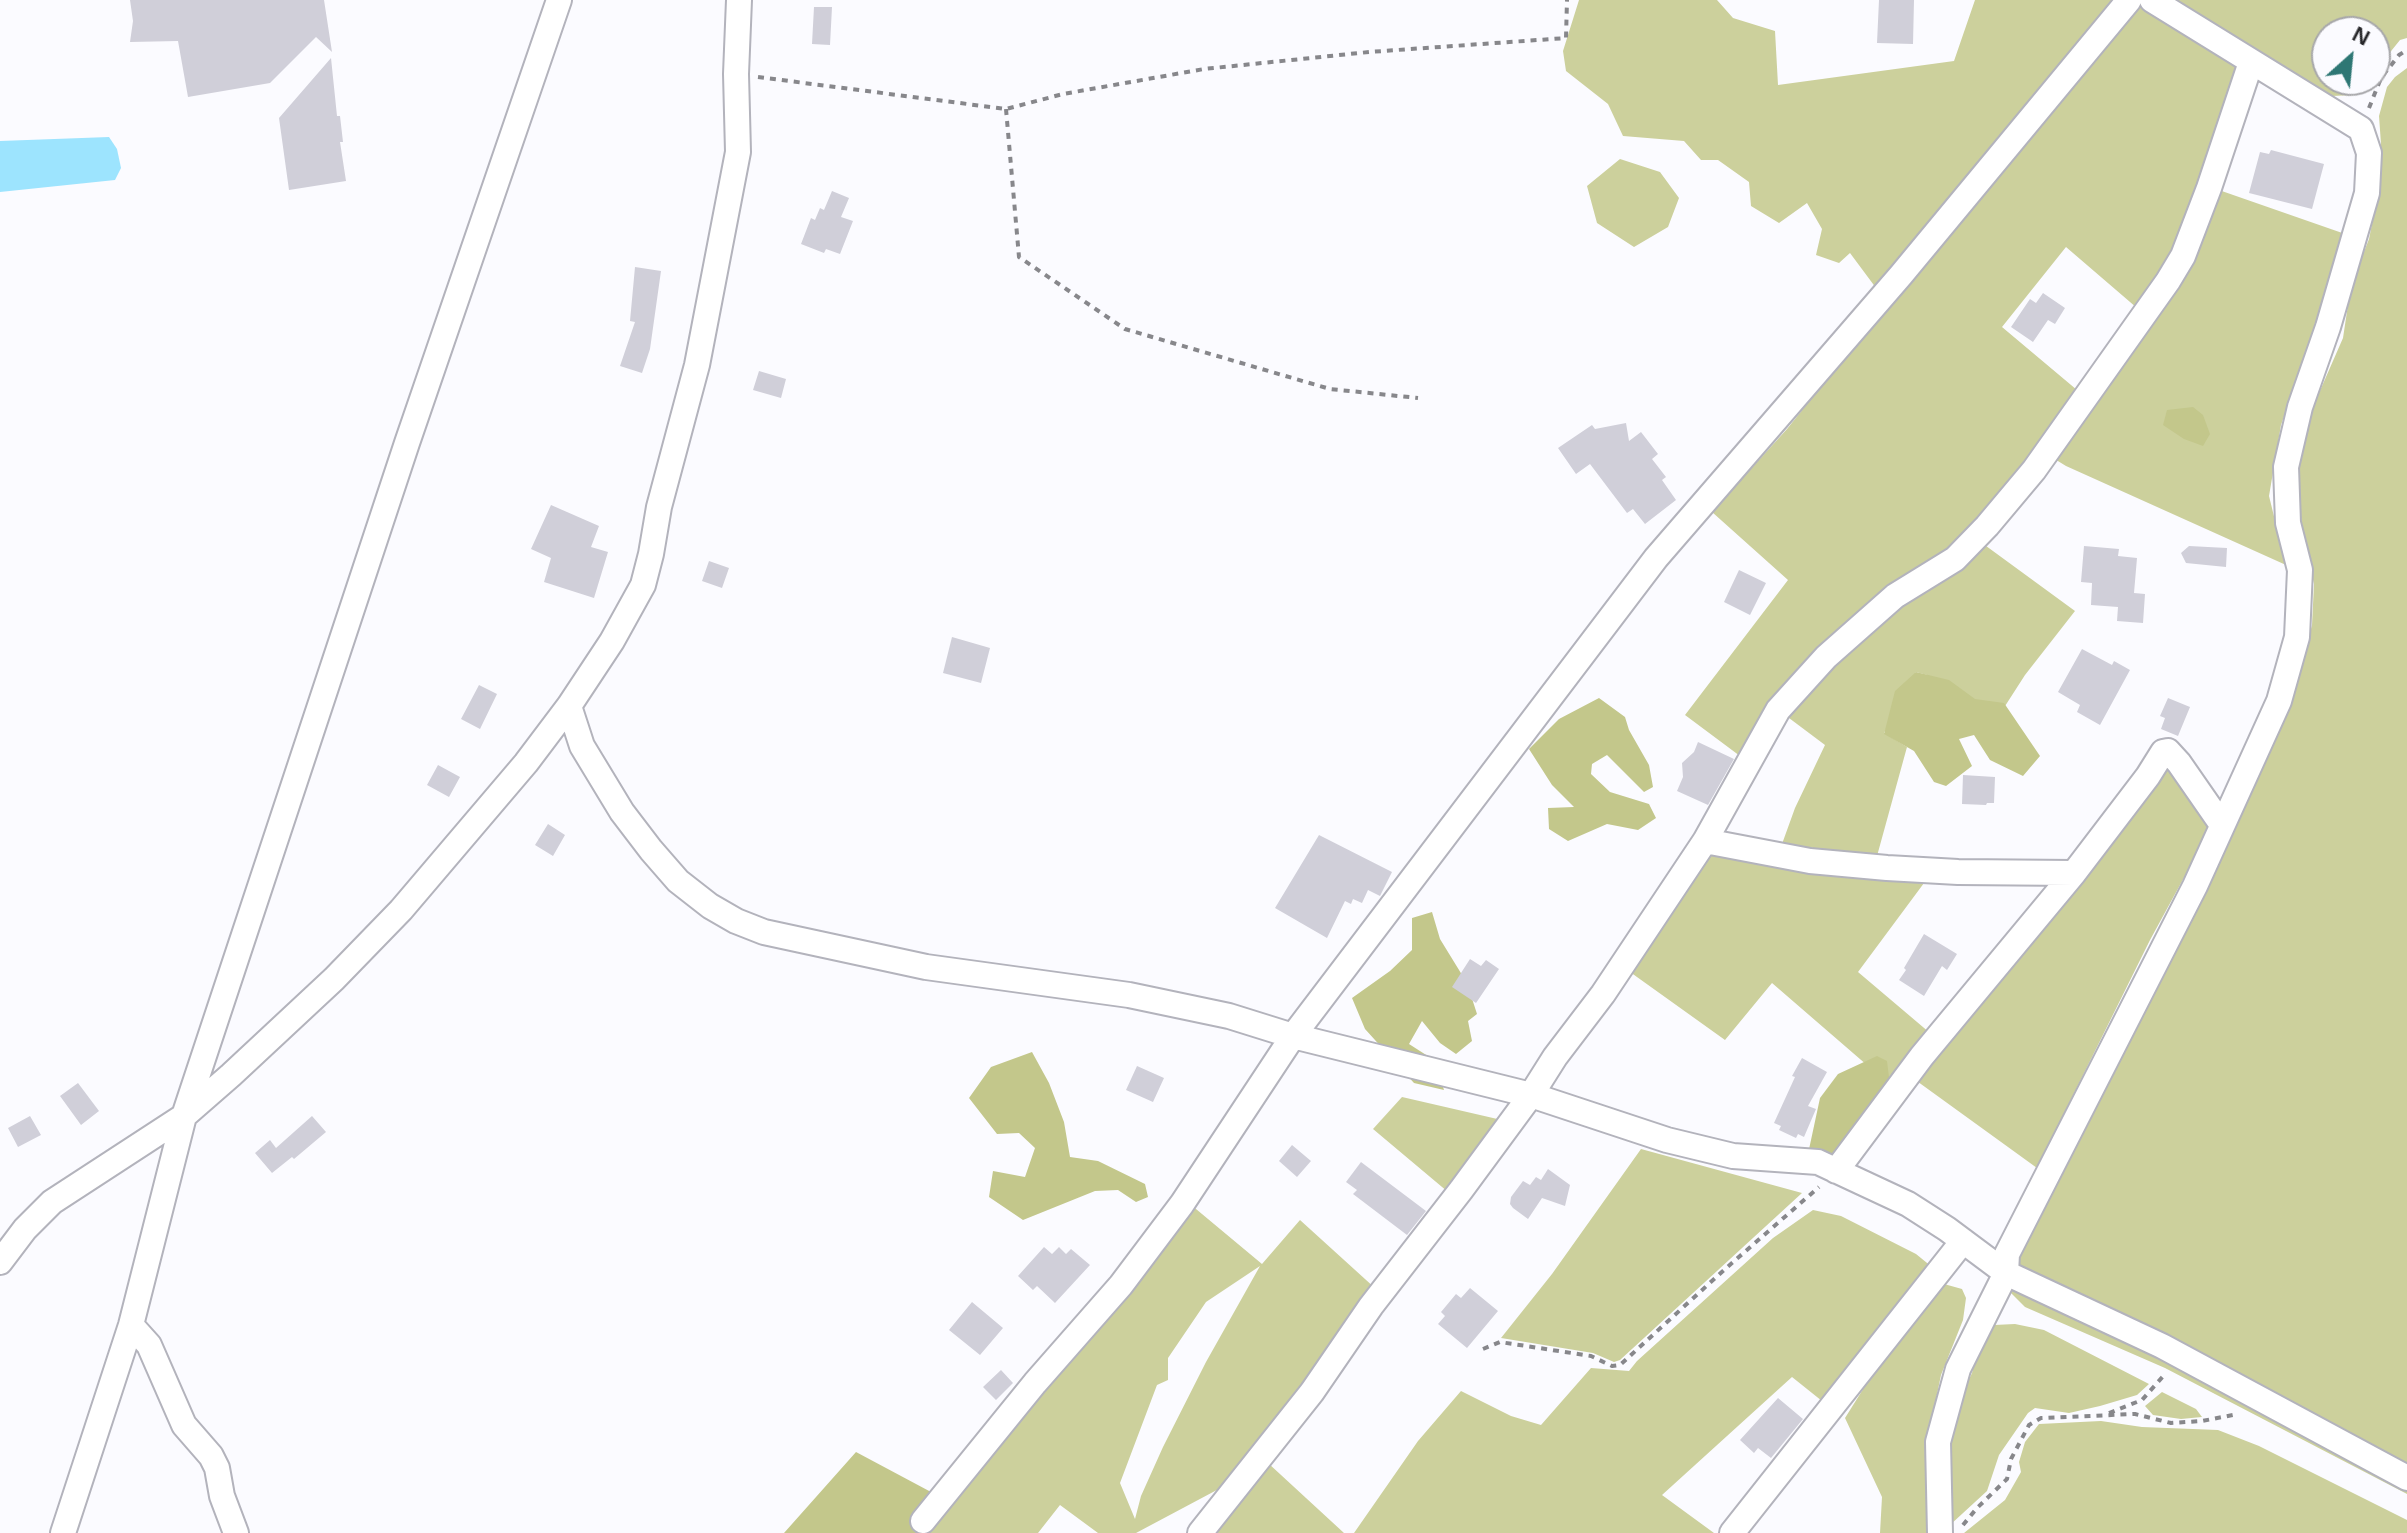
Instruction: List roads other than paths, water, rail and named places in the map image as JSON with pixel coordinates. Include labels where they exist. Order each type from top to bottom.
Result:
[{"type":"street","points":[[63,1533],[131,1325],[184,1116],[407,443],[559,0]]},
{"type":"street","points":[[0,1262],[25,1229],[52,1202],[184,1116],[299,1013],[401,910],[526,763],[569,706],[632,607],[643,585],[659,507],[697,365],[738,152],[736,74],[739,0]]},
{"type":"street","points":[[923,1521],[1035,1383],[1121,1285],[1190,1192],[1293,1036],[1656,558],[1901,275],[2129,0]]},
{"type":"street","points":[[1940,1533],[1938,1442],[1958,1369],[2006,1273],[2007,1254],[2195,886],[2279,701],[2297,637],[2300,570],[2288,523],[2286,467],[2300,407],[2328,327],[2367,193],[2369,153],[2361,129],[2152,0]]},
{"type":"street","points":[[1200,1533],[1312,1392],[1371,1306],[1531,1095],[1555,1057],[1603,994],[1705,841],[1778,710],[1826,657],[1895,596],[1955,559],[2034,470],[2183,256],[2251,62]]},
{"type":"street","points":[[569,706],[582,746],[622,812],[651,850],[678,881],[710,906],[736,921],[764,932],[926,967],[1129,995],[1229,1016],[1293,1036],[1531,1095],[1667,1140],[1733,1156],[1818,1162],[1908,1204],[2006,1273],[2181,1357],[2407,1478]]},
{"type":"street","points":[[1836,1171],[1922,1056],[2074,873],[2163,752],[2168,751],[2179,763],[2222,825]]},
{"type":"street","points":[[1705,841],[1810,861],[1887,868],[2074,873]]},
{"type":"street","points":[[1732,1533],[1963,1241]]},
{"type":"street","points":[[131,1325],[149,1345],[181,1421],[211,1456],[236,1533]]},
{"type":"water","points":[[109,137],[117,149],[121,168],[115,180],[0,192],[0,141]]}]
